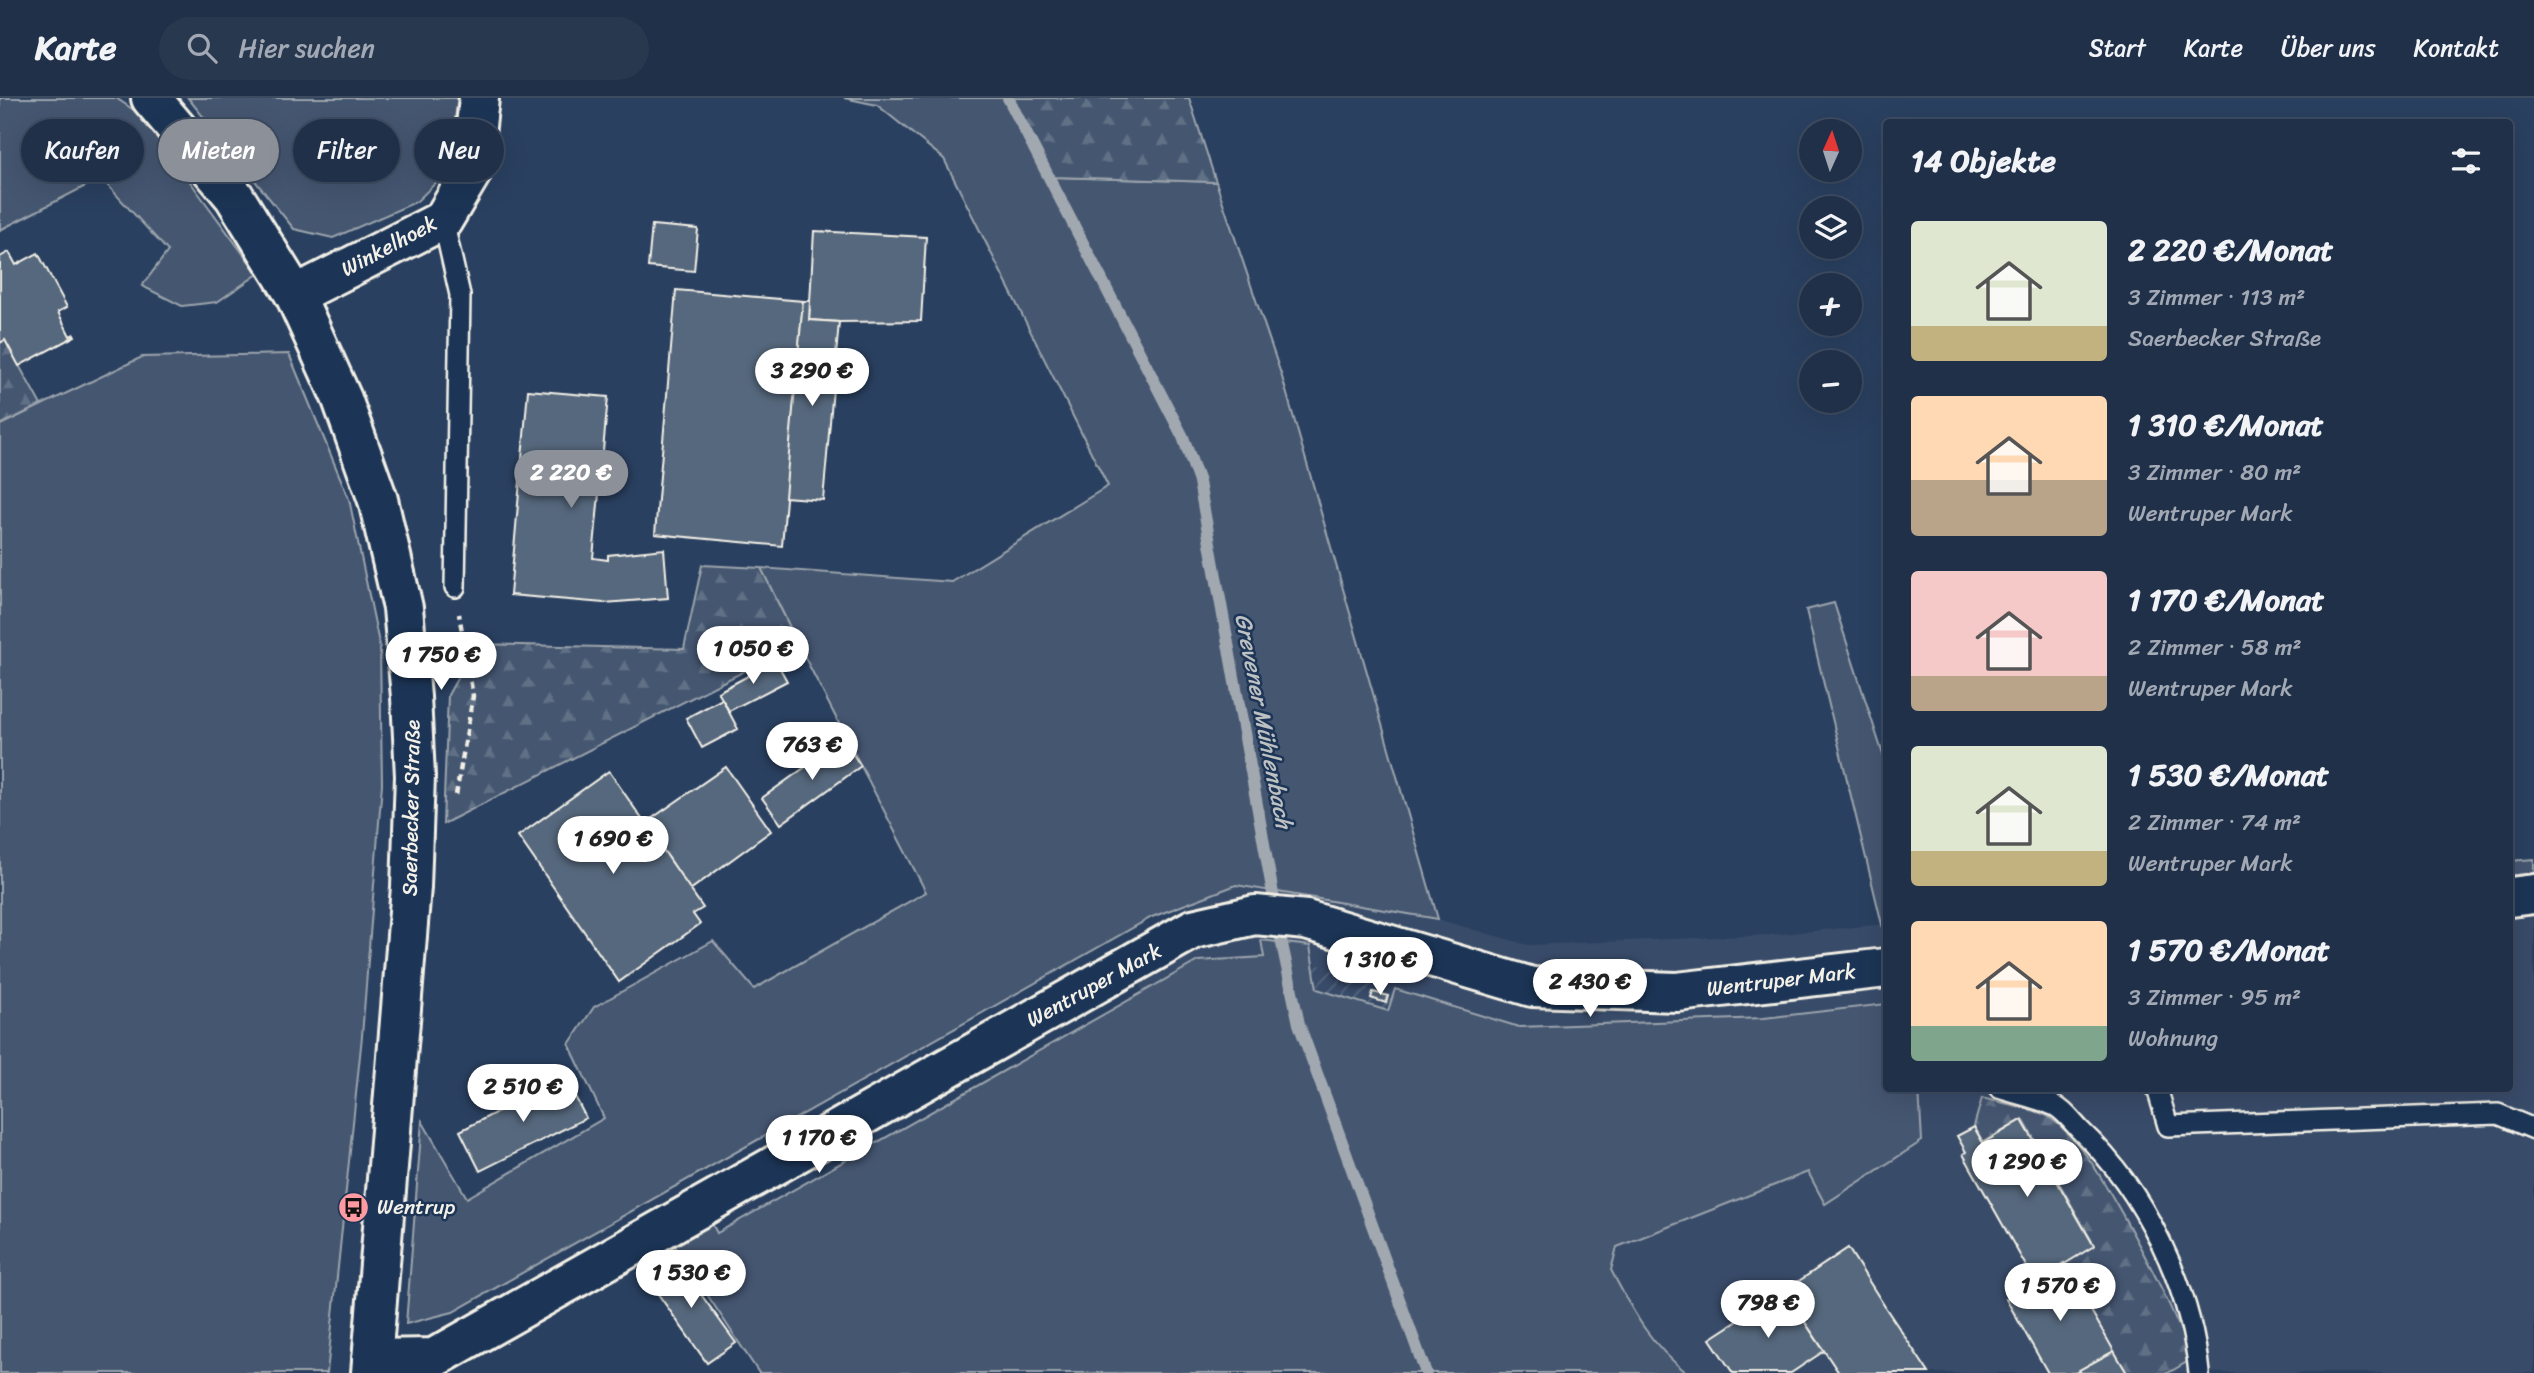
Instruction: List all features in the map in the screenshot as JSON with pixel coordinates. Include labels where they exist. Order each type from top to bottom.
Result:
[{"type":"street","name":"Saerbecker Straße","points":[[151,98],[234,196],[295,295],[342,399],[378,500],[403,608],[415,776],[411,887],[372,1366]]},
{"type":"street","name":"Winkelhoek","points":[[295,295],[443,219],[471,173],[479,98]]},
{"type":"street","points":[[2513,897],[2534,894]]},
{"type":"street","name":"Wentruper Mark","points":[[372,1366],[434,1358],[1193,929],[1255,915],[1306,920],[1532,987],[1677,992],[1883,968]]},
{"type":"lane","points":[[443,219],[460,295],[455,587]]},
{"type":"lane","points":[[2010,1092],[2056,1107],[2098,1146],[2147,1214],[2183,1290],[2199,1373]]},
{"type":"lane","points":[[2158,1092],[2168,1126],[2498,1114],[2534,1129]]},
{"type":"shaded area","points":[[2534,859],[2534,1373],[1284,1373],[1124,942],[1248,872],[1300,880],[1528,945],[1769,935],[1883,924],[1883,1092],[2513,1092],[2513,861]]},
{"type":"shaded area","points":[[1313,963],[1395,989],[1389,1011],[1316,989]]},
{"type":"green space","points":[[0,98],[116,98],[141,115],[144,119],[21,119],[21,182],[93,182],[0,230]]},
{"type":"green space","points":[[188,98],[458,98],[455,119],[414,119],[414,182],[437,182],[416,202],[333,238],[294,229],[256,182],[279,182],[279,119],[205,119]]},
{"type":"green space","points":[[844,98],[1010,98],[1054,177],[1216,182],[1282,377],[1438,919],[1236,885],[1152,917],[453,1312],[406,1324],[422,1121],[467,1198],[604,1118],[569,1044],[594,1007],[713,941],[754,989],[926,892],[761,568],[952,582],[1108,486],[944,159],[877,105]]},
{"type":"green space","points":[[1010,98],[1189,98],[1216,182],[1054,177]]},
{"type":"green space","points":[[144,119],[158,138],[158,182],[190,182],[258,274],[217,302],[182,306],[142,286],[168,251],[105,182],[144,182]]},
{"type":"green space","points":[[5,340],[41,405],[0,425],[0,343]]},
{"type":"green space","points":[[289,354],[349,499],[380,648],[382,784],[362,1036],[327,1373],[0,1373],[0,425],[142,357]]},
{"type":"green space","points":[[702,565],[761,568],[798,644],[443,824],[448,695],[476,644],[684,649]]},
{"type":"green space","points":[[1834,603],[1883,755],[1883,929],[1806,610]]},
{"type":"green space","points":[[2534,859],[2534,885],[2513,887],[2513,861]]},
{"type":"green space","points":[[1261,940],[1310,946],[1317,989],[1388,1011],[1395,989],[1519,1027],[1764,1018],[1883,1004],[1883,1092],[1919,1092],[1922,1141],[1825,1204],[1808,1172],[1617,1247],[1611,1270],[1627,1300],[1652,1338],[1687,1373],[759,1373],[671,1240],[709,1218],[717,1233],[1198,961],[1264,957]]},
{"type":"green space","points":[[1982,1098],[2044,1114],[2061,1127],[2083,1151],[2143,1253],[2192,1359],[2168,1373],[2126,1373],[2064,1263],[2094,1245],[2023,1119],[1983,1142],[1974,1126]]},
{"type":"building","points":[[652,225],[698,229],[694,271],[648,267]]},
{"type":"building","points":[[814,231],[926,237],[921,321],[809,320]]},
{"type":"building","points":[[9,252],[16,265],[38,253],[67,307],[58,312],[70,336],[75,336],[19,366],[5,340],[0,343],[0,257]]},
{"type":"building","points":[[676,290],[803,301],[782,546],[655,534]]},
{"type":"building","points":[[803,301],[810,301],[809,320],[839,322],[823,500],[785,497]]},
{"type":"building","points":[[528,390],[608,397],[593,558],[608,560],[608,555],[664,549],[668,598],[604,603],[510,595]]},
{"type":"building","points":[[776,661],[787,681],[729,711],[718,692]]},
{"type":"building","points":[[722,699],[738,729],[702,748],[686,718]]},
{"type":"building","points":[[843,740],[861,766],[781,824],[762,798]]},
{"type":"building","points":[[726,767],[771,831],[690,890],[644,821],[648,821]]},
{"type":"building","points":[[609,771],[703,908],[693,914],[700,924],[619,982],[518,836]]},
{"type":"building","points":[[1373,992],[1388,996],[1386,1003],[1371,998]]},
{"type":"building","points":[[565,1077],[586,1118],[480,1171],[460,1131]]},
{"type":"building","points":[[2022,1120],[2094,1246],[2035,1282],[1963,1154],[1966,1152],[1957,1136],[1974,1127],[1983,1143]]},
{"type":"building","points":[[1848,1248],[1929,1373],[1839,1373],[1784,1291]]},
{"type":"building","points":[[674,1257],[736,1343],[707,1363],[646,1277]]},
{"type":"building","points":[[2064,1263],[2114,1351],[2075,1373],[2048,1373],[2006,1299]]},
{"type":"building","points":[[1784,1291],[1824,1351],[1791,1373],[1733,1373],[1710,1339]]},
{"type":"building","points":[[2114,1351],[2127,1373],[2081,1373],[2079,1370]]},
{"type":"waterway","name":"Grevener Mühlenbach","points":[[1008,98],[1183,437],[1199,482],[1282,944],[1299,1024],[1426,1373]]},
{"type":"place","name":"Wentrup","points":[[354,1207]]}]
